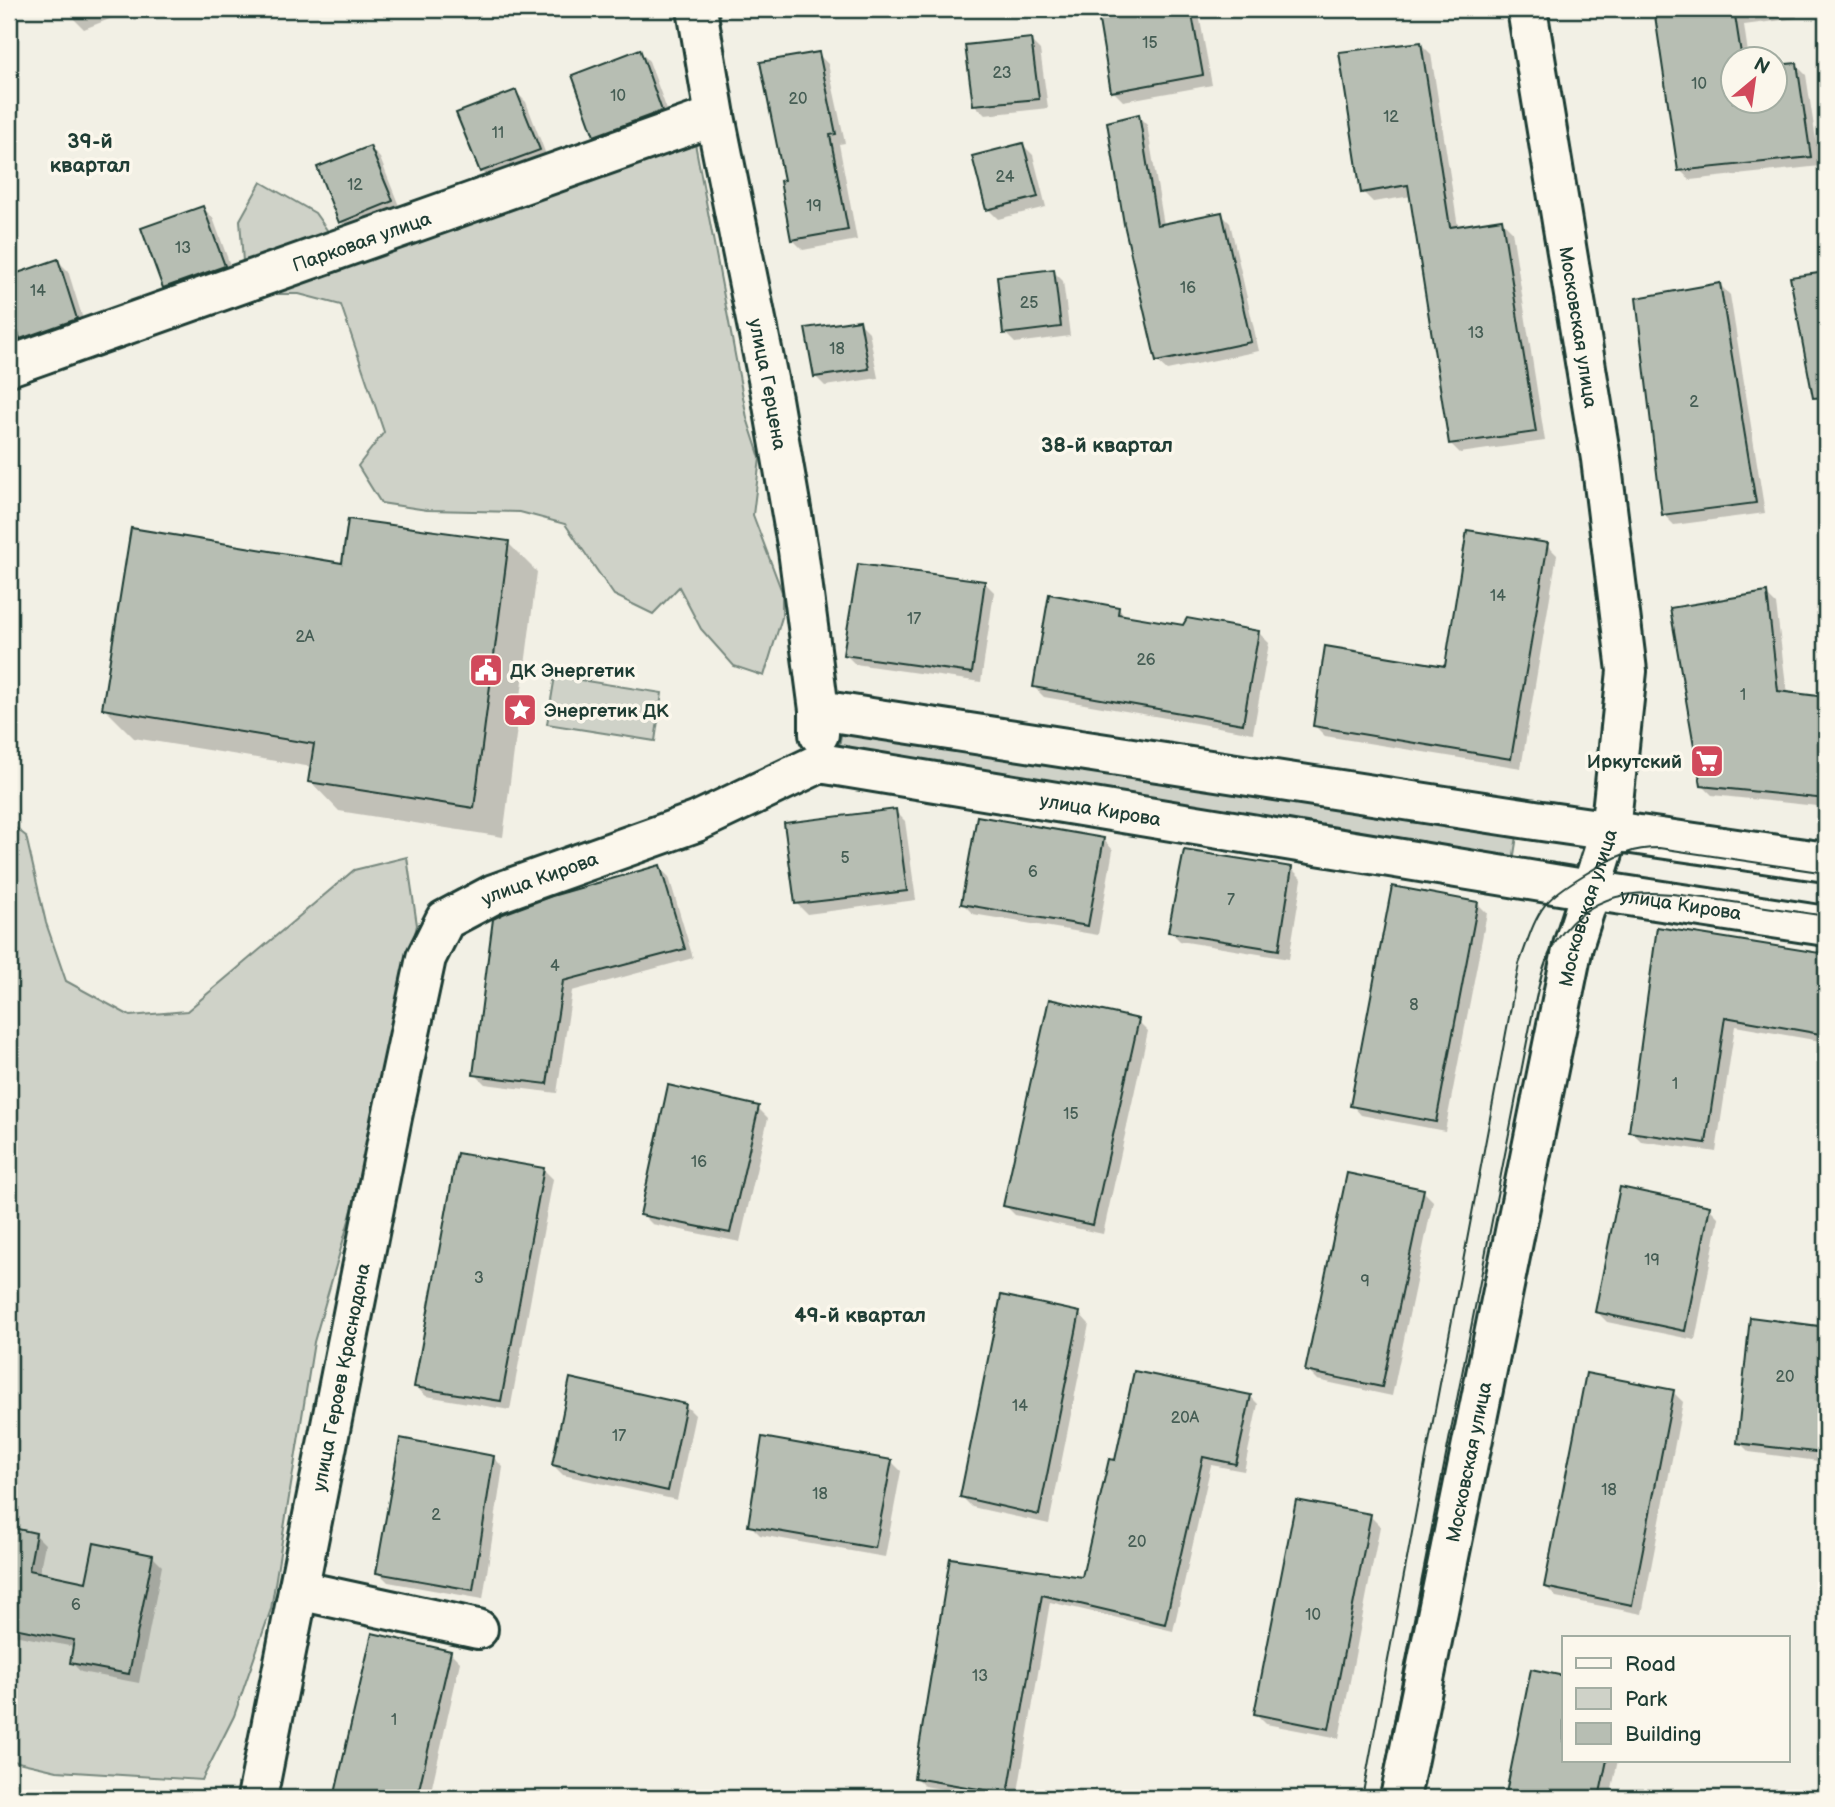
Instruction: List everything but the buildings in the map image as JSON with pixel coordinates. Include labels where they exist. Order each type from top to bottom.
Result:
[{"type":"street","name":"улица Герцена","points":[[697,9],[798,550],[819,710],[820,763]]},
{"type":"street","name":"Московская улица","points":[[1400,1798],[1570,959],[1610,831],[1627,671],[1601,458],[1527,9]]},
{"type":"street","name":"Парковая улица","points":[[9,366],[715,116]]},
{"type":"street","points":[[819,710],[1826,862]]},
{"type":"street","name":"улица Кирова","points":[[426,958],[445,920],[494,894],[696,822],[820,763],[1590,890],[1826,926]]},
{"type":"street","name":"улица Героев Краснодона","points":[[257,1798],[389,1130],[426,958]]},
{"type":"street","points":[[298,1590],[478,1629]]},
{"type":"green space","points":[[694,138],[747,418],[760,458],[753,515],[782,592],[782,617],[764,676],[734,666],[701,629],[679,587],[653,614],[614,595],[565,524],[520,512],[427,510],[381,503],[358,466],[384,432],[341,305],[299,294],[266,294],[244,276],[240,220],[261,182],[315,213],[344,254]]},
{"type":"green space","points":[[555,676],[662,693],[655,741],[547,724]]},
{"type":"green space","points":[[843,723],[1518,830],[1513,861],[838,753]]},
{"type":"green space","points":[[9,823],[26,836],[46,923],[66,981],[130,1016],[187,1011],[354,870],[407,857],[417,925],[354,1203],[314,1342],[271,1609],[234,1716],[202,1780],[57,1771],[9,1760]]},
{"type":"tram line","points":[[1362,1798],[1519,964],[1537,919],[1551,898],[1571,883],[1618,857],[1642,849],[1659,848],[1826,873]]},
{"type":"tram line","points":[[1379,1798],[1532,1016],[1541,976],[1552,948],[1574,920],[1592,906],[1633,894],[1678,895],[1826,916]]},
{"type":"place","name":"ДК Энергетик","points":[[486,670]]},
{"type":"place","name":"Энергетик ДК","points":[[520,710]]},
{"type":"place","name":"Иркутский","points":[[1707,761]]},
{"type":"district","name":"39-й квартал","points":[[90,153]]},
{"type":"district","name":"38-й квартал","points":[[1107,445]]},
{"type":"district","name":"49-й квартал","points":[[860,1315]]}]
